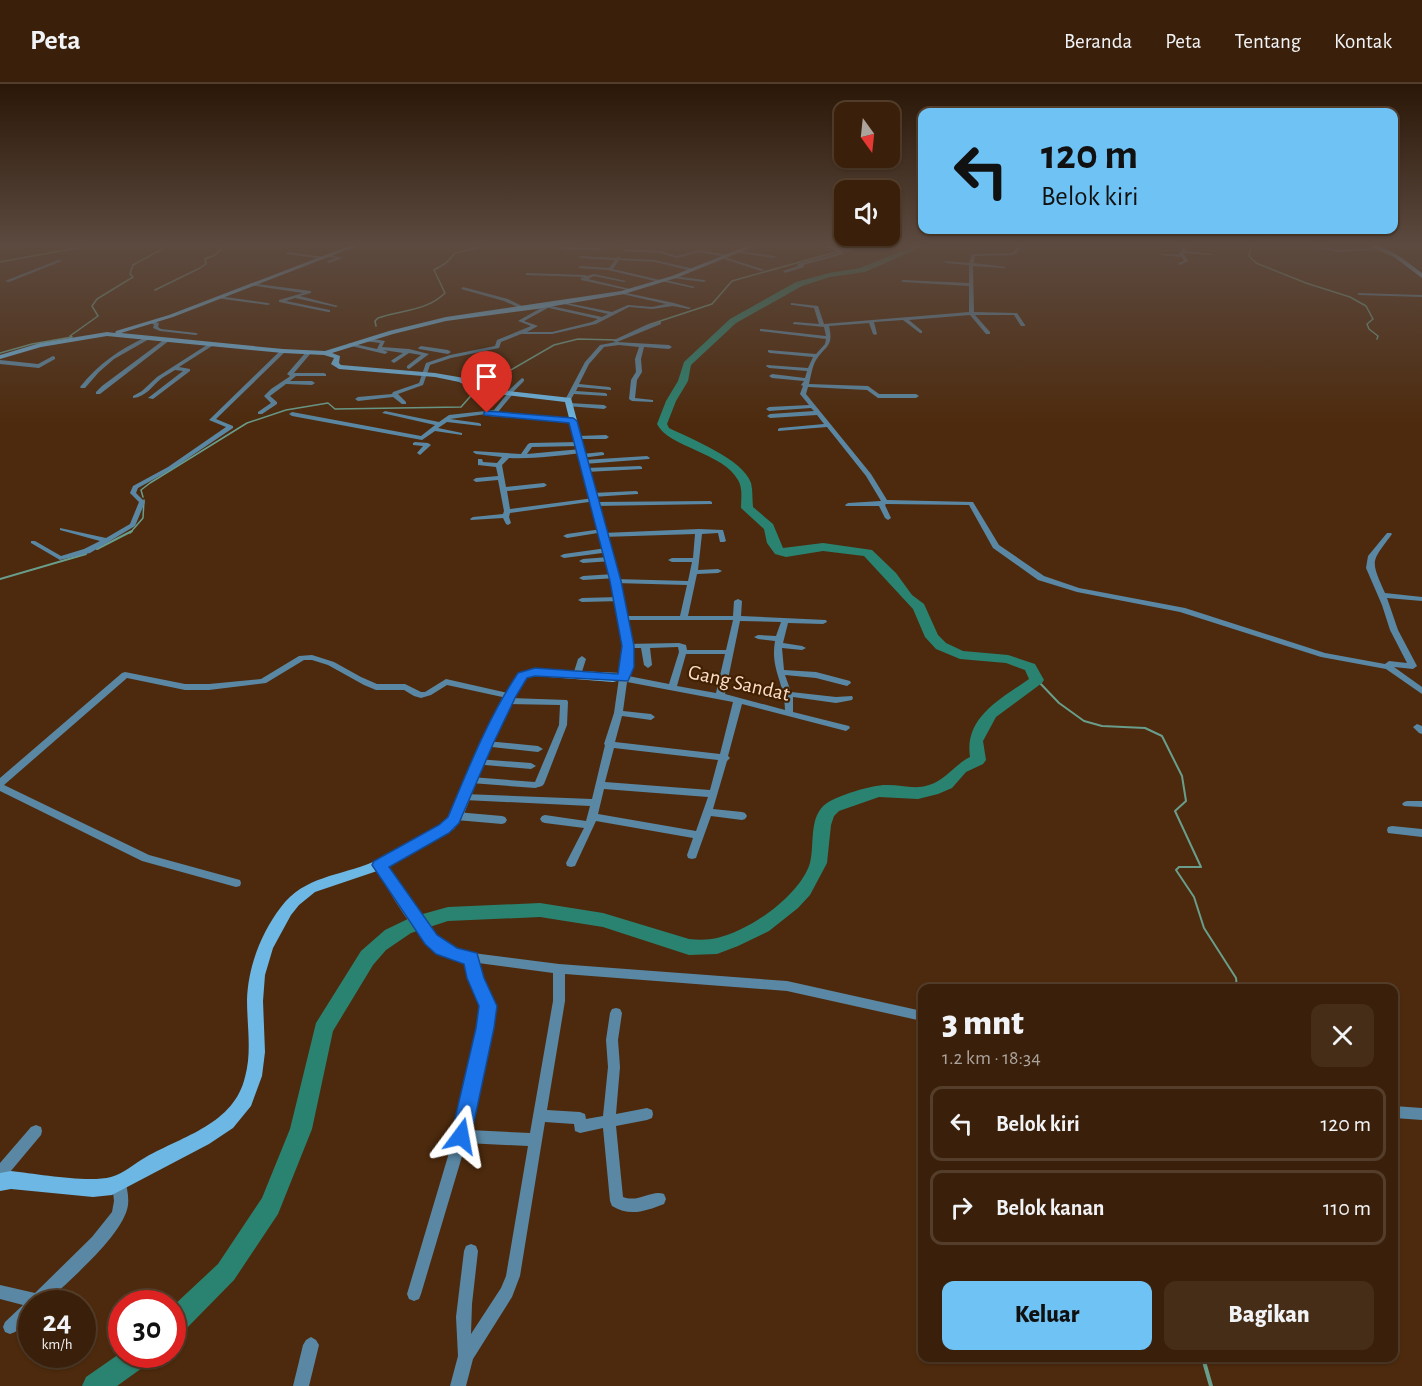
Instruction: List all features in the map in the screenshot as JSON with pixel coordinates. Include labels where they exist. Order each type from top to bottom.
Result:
[{"type":"street","points":[[122,333],[198,305]]},
{"type":"street","points":[[299,305],[328,311]]},
{"type":"street","points":[[331,305],[336,306]]},
{"type":"street","points":[[517,305],[526,309]]},
{"type":"street","points":[[325,353],[446,319],[555,305]]},
{"type":"street","points":[[570,305],[613,314]]},
{"type":"street","points":[[519,333],[559,331],[604,320],[628,306],[652,308],[670,305]]},
{"type":"street","points":[[677,305],[689,308]]},
{"type":"street","points":[[799,305],[816,307],[829,338],[827,344],[815,358],[803,394],[869,475],[888,518]]},
{"type":"street","points":[[971,305],[971,313],[988,333]]},
{"type":"street","points":[[559,331],[520,321],[550,306],[604,320]]},
{"type":"street","points":[[897,313],[920,332]]},
{"type":"street","points":[[795,323],[824,325],[971,313],[1016,314],[1023,325]]},
{"type":"street","points":[[850,316],[854,322]]},
{"type":"street","points":[[871,321],[875,334]]},
{"type":"street","points":[[152,322],[157,324],[155,328],[160,330],[196,334]]},
{"type":"street","points":[[572,864],[591,821],[601,785],[627,667],[628,646],[615,578],[573,421],[570,399],[594,353],[602,346],[635,335],[647,326],[659,323]]},
{"type":"street","points":[[358,399],[394,395],[396,392],[418,387],[428,364],[461,354],[478,353],[497,348],[499,341],[536,326]]},
{"type":"street","points":[[762,330],[829,338]]},
{"type":"street","points":[[0,357],[40,345],[122,333],[210,345],[325,353],[338,357],[335,365],[322,376],[290,372],[308,353]]},
{"type":"street","points":[[83,387],[100,366],[118,352],[148,338]]},
{"type":"street","points":[[98,393],[103,386],[167,340]]},
{"type":"street","points":[[367,340],[448,352]]},
{"type":"street","points":[[383,343],[378,347],[426,354],[409,367]]},
{"type":"street","points":[[609,344],[669,348]]},
{"type":"street","points":[[135,397],[210,345]]},
{"type":"street","points":[[350,345],[388,352]]},
{"type":"street","points":[[641,347],[638,359],[639,372],[634,380],[632,399],[651,401]]},
{"type":"street","points":[[33,542],[55,556],[63,558],[87,551],[134,523],[142,502],[133,493],[135,487],[170,468],[231,427],[212,420],[283,351]]},
{"type":"street","points":[[394,361],[409,351]]},
{"type":"street","points":[[771,354],[815,358]]},
{"type":"street","points":[[0,362],[39,366],[53,358]]},
{"type":"street","points":[[335,365],[375,372],[425,374],[461,380],[476,389],[570,399],[604,407]]},
{"type":"street","points":[[769,366],[810,370]]},
{"type":"street","points":[[151,398],[188,370],[174,368]]},
{"type":"street","points":[[288,383],[295,374]]},
{"type":"street","points":[[772,376],[805,383],[868,388],[878,396],[916,396]]},
{"type":"street","points":[[420,453],[428,446],[415,444],[432,429],[453,416],[496,411],[522,380]]},
{"type":"street","points":[[260,413],[275,403],[267,396],[271,391],[288,383],[312,383]]},
{"type":"street","points":[[570,399],[607,392],[576,385]]},
{"type":"street","points":[[394,395],[404,403]]},
{"type":"street","points":[[769,409],[812,406]]},
{"type":"street","points":[[385,413],[479,425]]},
{"type":"street","points":[[487,413],[573,421]]},
{"type":"street","points":[[770,416],[817,413]]},
{"type":"street","points":[[292,414],[422,438]]},
{"type":"street","points":[[780,430],[829,425]]},
{"type":"street","points":[[432,429],[460,434]]},
{"type":"street","points":[[582,454],[606,437]]},
{"type":"street","points":[[522,457],[532,438]]},
{"type":"street","points":[[530,445],[582,454],[640,468]]},
{"type":"street","points":[[476,452],[506,458],[602,454]]},
{"type":"street","points":[[582,454],[647,458]]},
{"type":"street","points":[[480,460],[480,464],[499,465],[506,458]]},
{"type":"street","points":[[499,465],[507,517]]},
{"type":"street","points":[[476,480],[501,478]]},
{"type":"street","points":[[504,489],[544,485]]},
{"type":"street","points":[[473,519],[507,517],[593,499],[636,493]]},
{"type":"street","points":[[593,499],[710,503]]},
{"type":"street","points":[[848,505],[971,503],[996,546],[1041,578],[1077,590],[1182,610],[1324,655],[1389,667],[1422,691]]},
{"type":"street","points":[[666,521],[666,531]]},
{"type":"street","points":[[62,529],[107,540]]},
{"type":"street","points":[[684,617],[696,560],[699,531]]},
{"type":"street","points":[[567,536],[602,533],[721,531],[722,541]]},
{"type":"street","points":[[1389,534],[1372,556],[1370,564],[1372,577],[1394,630],[1413,666],[1389,664],[1389,667]]},
{"type":"street","points":[[564,556],[608,555]]},
{"type":"street","points":[[583,561],[608,555]]},
{"type":"street","points":[[672,560],[696,560]]},
{"type":"street","points":[[693,572],[718,571]]},
{"type":"street","points":[[584,578],[659,580],[690,584]]},
{"type":"street","points":[[1381,595],[1422,599]]},
{"type":"street","points":[[582,600],[619,599]]},
{"type":"street","points":[[720,696],[737,618],[738,601]]},
{"type":"street","points":[[622,618],[737,618],[823,622]]},
{"type":"street","points":[[785,621],[779,642],[780,672],[789,694],[789,713]]},
{"type":"street","points":[[758,637],[802,648]]},
{"type":"street","points":[[645,645],[648,664]]},
{"type":"street","points":[[628,646],[682,645],[683,652],[673,686]]},
{"type":"street","points":[[683,652],[729,652]]},
{"type":"street","points":[[236,883],[146,858],[0,785],[125,675],[185,687],[209,687],[263,681],[302,658],[308,657],[334,663],[363,682],[378,687],[405,687],[420,695],[426,695],[446,682],[508,699],[564,702],[562,725],[539,784],[471,780]]},
{"type":"street","points":[[577,675],[582,659]]},
{"type":"street","points":[[780,672],[816,675],[847,682]]},
{"type":"street","points":[[0,1182],[10,1180],[93,1188],[119,1183],[152,1163],[210,1135],[241,1106],[251,1087],[256,1064],[255,1000],[258,970],[264,952],[294,902],[312,886],[357,874],[379,865],[444,829],[456,816],[477,762],[508,699],[520,679],[528,673],[623,679]]},
{"type":"street","name":"Gang Sandat","points":[[623,679],[720,696],[846,728]]},
{"type":"street","points":[[789,694],[831,700],[849,698]]},
{"type":"street","points":[[692,855],[714,794],[738,701]]},
{"type":"street","points":[[618,713],[651,717]]},
{"type":"street","points":[[486,744],[538,749]]},
{"type":"street","points":[[609,744],[724,758]]},
{"type":"street","points":[[477,762],[531,766]]},
{"type":"street","points":[[601,785],[714,794]]},
{"type":"street","points":[[464,797],[595,803]]},
{"type":"street","points":[[1407,804],[1422,804]]},
{"type":"street","points":[[708,812],[742,816]]},
{"type":"street","points":[[456,816],[502,820]]},
{"type":"street","points":[[545,819],[591,821],[700,835]]},
{"type":"street","points":[[1392,830],[1422,833]]},
{"type":"street","points":[[379,865],[431,939],[442,949],[455,955],[559,969],[787,986],[918,1015]]},
{"type":"street","points":[[414,1294],[461,1136],[487,1013],[486,1000],[476,978],[471,958]]},
{"type":"street","points":[[458,1386],[466,1356],[507,1292],[513,1275],[559,1001],[559,969]]},
{"type":"street","points":[[616,1013],[612,1040],[614,1067],[609,1121],[617,1201],[625,1207],[659,1199]]},
{"type":"street","points":[[1398,1112],[1422,1114]]},
{"type":"street","points":[[539,1116],[580,1118],[580,1127],[647,1114]]},
{"type":"street","points":[[0,1173],[36,1131]]},
{"type":"street","points":[[461,1136],[536,1140]]},
{"type":"street","points":[[48,1290],[76,1264],[122,1208],[119,1183]]},
{"type":"street","points":[[466,1356],[462,1337],[471,1251]]},
{"type":"street","points":[[0,1292],[18,1298]]},
{"type":"street","points":[[10,1327],[18,1319]]},
{"type":"street","points":[[301,1386],[311,1345]]},
{"type":"waterway","points":[[0,353],[32,344],[72,337],[70,336],[98,316],[93,305]]},
{"type":"waterway","points":[[376,326],[375,321],[378,318],[426,305]]},
{"type":"waterway","points":[[648,325],[710,305]]},
{"type":"waterway","points":[[186,1311],[226,1272],[270,1206],[301,1129],[323,1031],[366,959],[391,935],[419,922],[448,914],[540,910],[603,920],[689,947],[704,948],[731,941],[778,915],[803,891],[813,877],[818,863],[823,825],[828,812],[833,807],[876,792],[887,790],[918,793],[946,784],[961,768],[978,760],[975,741],[990,714],[1037,680],[1030,667],[1008,659],[960,655],[941,646],[932,637],[919,607],[908,598],[892,576],[868,553],[823,547],[786,553],[779,551],[773,543],[769,527],[747,508],[745,483],[739,473],[708,452],[665,430],[662,424],[671,401],[683,381],[687,364],[733,321],[762,305]]},
{"type":"waterway","points":[[1364,305],[1373,319],[1367,324],[1369,329],[1378,336],[1377,339]]},
{"type":"waterway","points":[[143,497],[141,490],[150,483],[247,423],[286,410],[328,403],[335,409],[461,407],[476,390],[554,345],[578,339],[616,340]]},
{"type":"waterway","points":[[132,531],[143,518],[144,500]]},
{"type":"waterway","points":[[97,549],[132,531]]},
{"type":"waterway","points":[[0,579],[86,554]]},
{"type":"waterway","points":[[1037,680],[1059,703],[1084,721],[1102,726],[1145,728],[1162,736],[1182,776],[1186,801],[1175,811],[1201,867],[1179,867],[1176,870],[1194,897],[1204,928],[1236,978],[1237,984]]},
{"type":"waterway","points":[[1204,1362],[1211,1386]]},
{"type":"waterway","points":[[95,1386],[120,1368]]},
{"type":"route","points":[[461,1136],[488,1006],[476,978],[471,958],[455,955],[442,949],[431,939],[379,865],[444,829],[454,820],[477,762],[509,696],[523,676],[535,672],[623,678],[626,674],[628,646],[615,581],[573,421],[487,413]]}]
